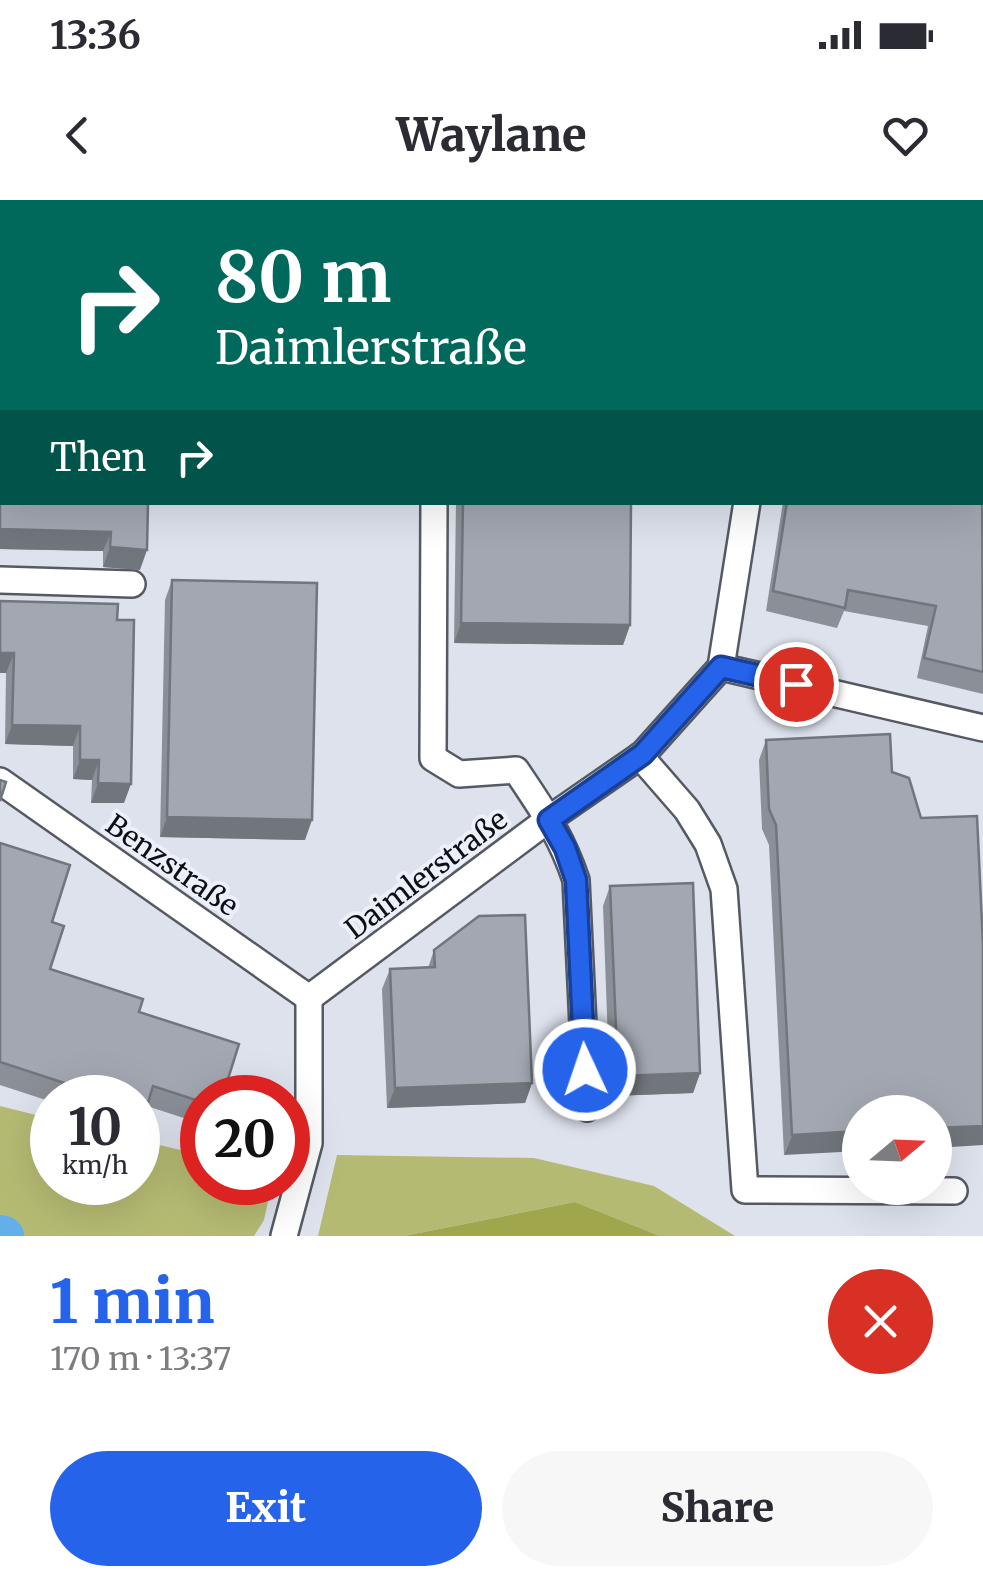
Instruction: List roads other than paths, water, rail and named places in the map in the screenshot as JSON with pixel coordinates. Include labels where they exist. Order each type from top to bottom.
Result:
[{"type":"street","points":[[434,505],[433,758],[459,774],[516,770],[565,848],[576,880],[587,1108]]},
{"type":"street","points":[[746,505],[721,667],[983,728]]},
{"type":"street","points":[[0,580],[132,584]]},
{"type":"street","name":"Daimlerstraße","points":[[310,998],[640,756],[721,667]]},
{"type":"street","points":[[640,756],[688,810],[708,844],[724,889],[744,1190],[954,1191]]},
{"type":"street","name":"Benzstraße","points":[[0,782],[310,998]]},
{"type":"street","points":[[287,1228],[310,1143],[310,998]]},
{"type":"waterway","points":[[0,1235],[4,1236]]}]
